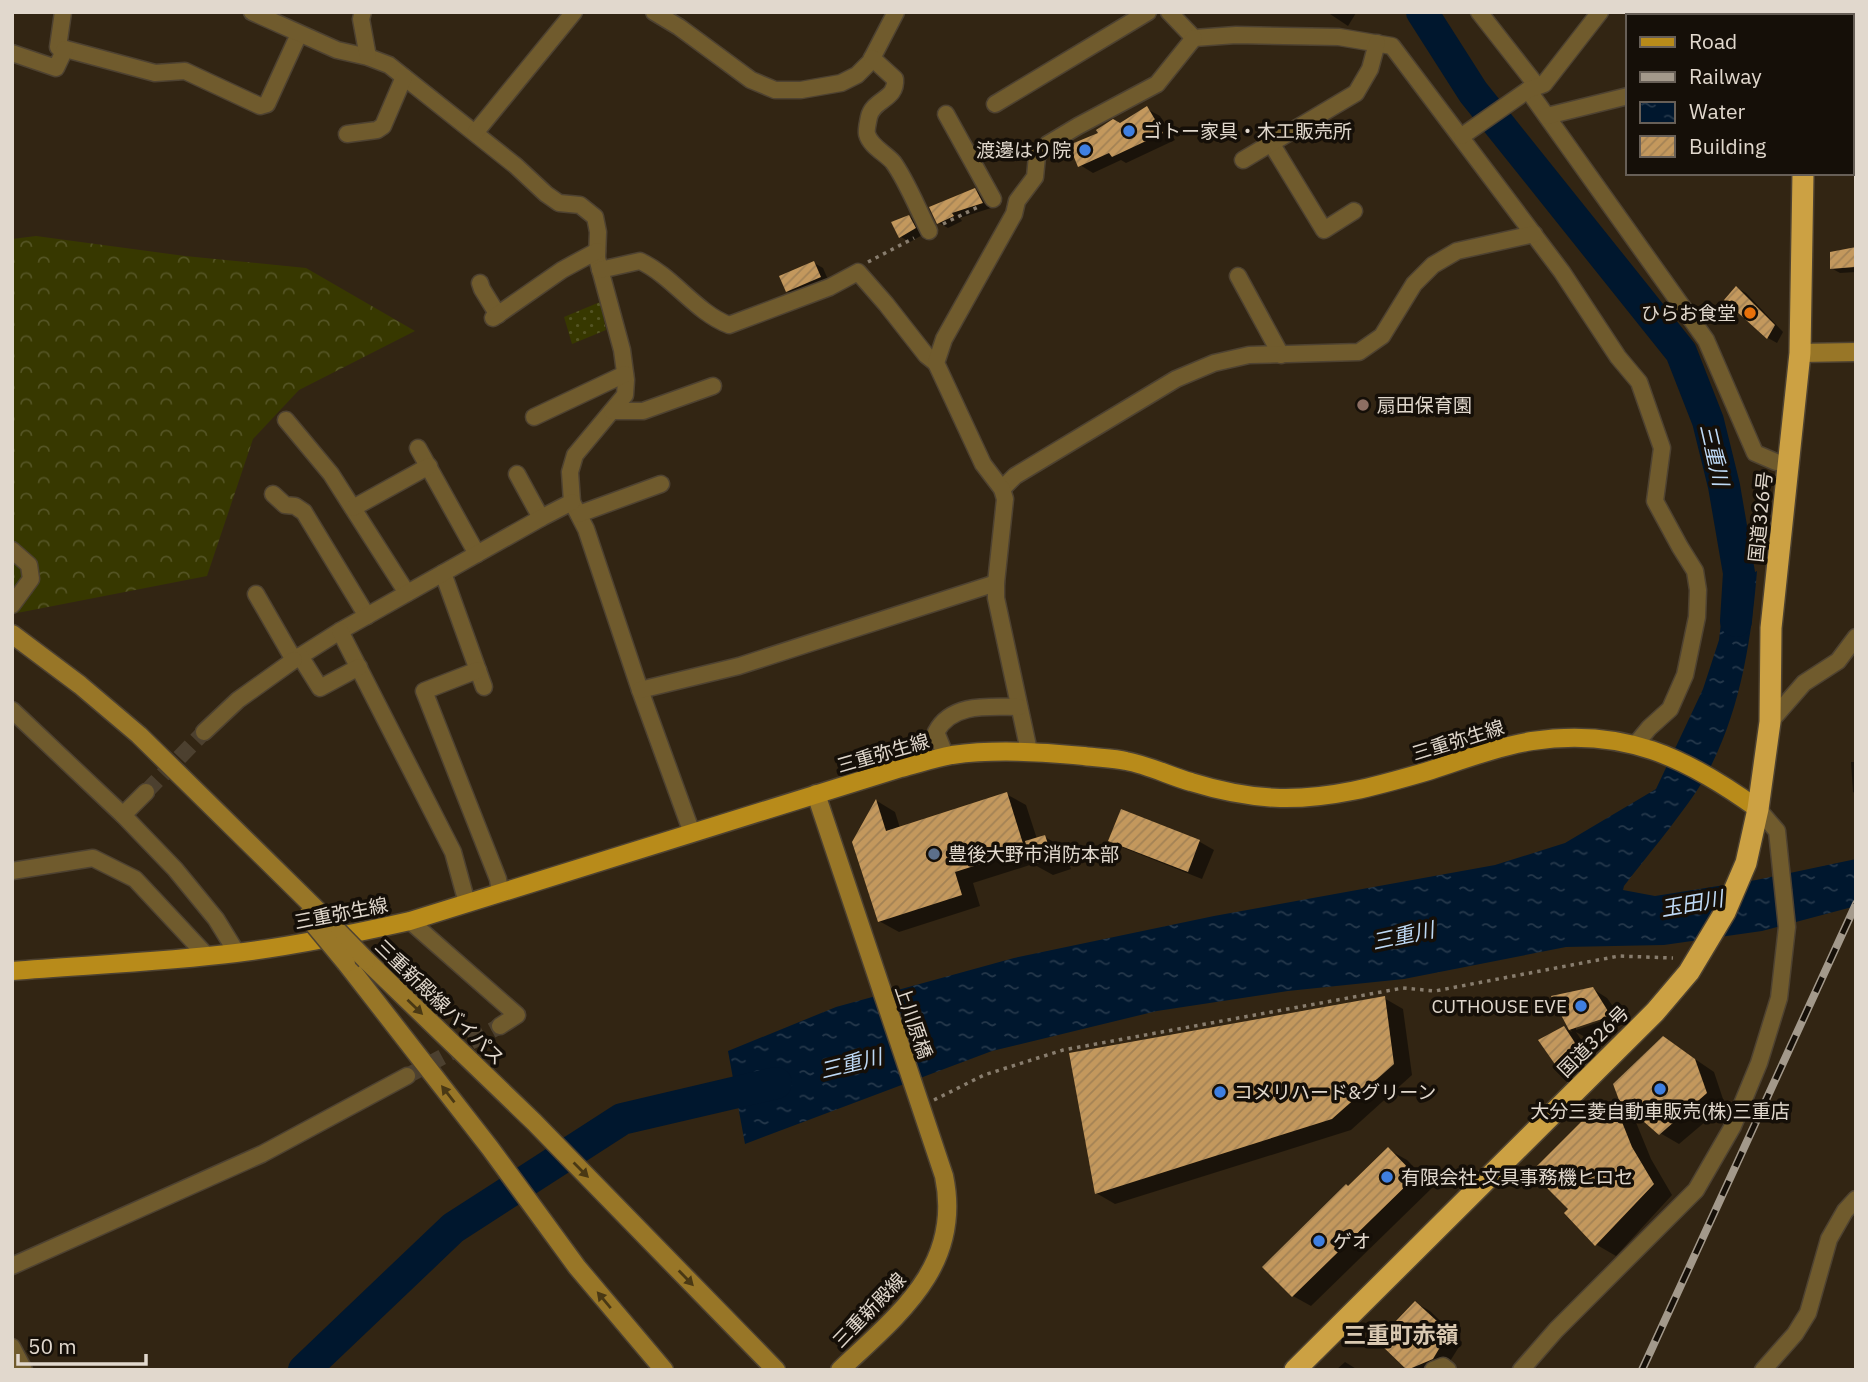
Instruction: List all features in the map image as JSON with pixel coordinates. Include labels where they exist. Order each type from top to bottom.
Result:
[{"type":"highway","name":"国道326号","points":[[1295,1370],[1655,1012],[1689,972],[1734,894],[1746,863],[1758,809],[1770,722],[1771,628],[1800,353],[1803,175]]},
{"type":"main road","points":[[1800,353],[1856,352]]},
{"type":"main road","name":"三重新殿線バイパス","points":[[12,634],[80,685],[139,735],[258,853],[313,915],[346,963],[490,1148],[577,1268],[664,1370]]},
{"type":"main road","name":"三重弥生線","points":[[12,971],[237,953],[331,939],[410,921],[816,794],[946,757],[1029,751],[1126,761],[1205,786],[1237,793],[1284,798],[1345,794],[1531,741],[1574,738],[1639,746],[1674,757],[1719,781],[1758,809]]},
{"type":"main road","name":"上川原橋","points":[[816,794],[911,1078]]},
{"type":"main road","name":"三重新殿線バイパス","points":[[313,915],[366,960],[534,1122],[776,1370]]},
{"type":"main road","name":"三重新殿線","points":[[840,1370],[911,1301],[929,1275],[945,1236],[948,1210],[944,1176],[911,1078]]},
{"type":"street","points":[[63,12],[58,47],[155,73],[185,71],[260,106],[267,104],[299,34]]},
{"type":"street","points":[[252,12],[337,50],[389,65],[475,132],[546,194],[559,203],[580,205],[595,217],[600,270],[622,350],[625,395],[575,455],[570,471],[575,508],[586,529],[692,833]]},
{"type":"street","points":[[363,12],[361,19],[368,57]]},
{"type":"street","points":[[475,132],[574,12]]},
{"type":"street","points":[[654,12],[751,80],[775,90],[801,90],[841,83],[857,75],[872,58],[895,12]]},
{"type":"street","points":[[995,104],[1148,12]]},
{"type":"street","points":[[1169,12],[1194,38]]},
{"type":"street","points":[[1479,12],[1532,88],[1547,116],[1706,340],[1755,453],[1776,462]]},
{"type":"street","points":[[1465,134],[1532,88],[1544,84],[1600,12]]},
{"type":"street","points":[[936,363],[944,339],[1014,214],[1017,201],[1035,177],[1037,156],[1048,144],[1157,83],[1194,38],[1236,35],[1339,37],[1392,46],[1465,134],[1563,272],[1618,357],[1639,382],[1662,448],[1655,501],[1695,571],[1698,590],[1697,617],[1685,675],[1670,709],[1649,728],[1639,746]]},
{"type":"street","points":[[1243,160],[1356,93],[1370,69],[1377,43]]},
{"type":"street","points":[[12,53],[56,68],[65,49]]},
{"type":"street","points":[[872,58],[895,79],[896,86],[892,94],[874,106],[867,134],[874,145],[893,162],[929,230]]},
{"type":"street","points":[[346,134],[377,130],[383,126],[404,77]]},
{"type":"street","points":[[1547,116],[1626,96]]},
{"type":"street","points":[[946,114],[993,199]]},
{"type":"street","points":[[1271,143],[1324,230],[1354,211]]},
{"type":"street","points":[[1002,489],[1015,476],[1176,379],[1214,363],[1249,355],[1359,352],[1382,336],[1414,284],[1433,265],[1457,251],[1534,234]]},
{"type":"street","points":[[481,283],[496,316],[562,270],[597,251]]},
{"type":"street","points":[[600,270],[640,261],[683,291],[713,319],[729,325],[830,287],[858,272],[886,303],[926,355],[936,363],[983,464],[1002,489],[1005,499],[996,598],[1029,751]]},
{"type":"street","points":[[1238,276],[1282,355]]},
{"type":"street","points":[[534,416],[625,374]]},
{"type":"street","points":[[612,411],[643,411],[713,386]]},
{"type":"street","points":[[286,420],[331,474],[407,593]]},
{"type":"street","points":[[418,448],[477,554]]},
{"type":"street","points":[[353,508],[429,466]]},
{"type":"street","points":[[517,474],[541,517]]},
{"type":"street","points":[[204,732],[238,700],[297,658],[541,517],[661,484]]},
{"type":"street","points":[[273,494],[285,505],[295,506],[304,512],[367,616]]},
{"type":"street","points":[[12,550],[29,565],[31,579],[12,605]]},
{"type":"street","points":[[443,573],[484,687]]},
{"type":"street","points":[[640,690],[739,666],[996,583]]},
{"type":"street","points":[[256,594],[297,658],[320,688],[359,667]]},
{"type":"street","points":[[340,631],[453,852],[467,903]]},
{"type":"street","points":[[1770,722],[1804,683],[1838,661],[1856,637]]},
{"type":"street","points":[[478,670],[424,691],[498,879],[500,892]]},
{"type":"street","points":[[946,757],[936,732],[941,723],[970,708],[1019,707]]},
{"type":"street","points":[[12,710],[123,815],[175,869],[216,919],[237,953]]},
{"type":"street","points":[[123,815],[146,792]]},
{"type":"street","points":[[1521,1370],[1556,1330],[1696,1190],[1733,1126],[1759,1063],[1779,998],[1787,927],[1777,831],[1758,809]]},
{"type":"street","points":[[12,871],[93,858],[135,879],[208,956]]},
{"type":"street","points":[[410,921],[517,1015],[500,1026]]},
{"type":"street","points":[[12,1266],[262,1154],[407,1076]]},
{"type":"street","points":[[1763,1370],[1795,1334],[1808,1313],[1829,1239],[1845,1211],[1856,1199]]},
{"type":"street","points":[[12,1347],[24,1370]]},
{"type":"street","points":[[1433,1370],[1443,1366],[1448,1370]]},
{"type":"path","points":[[934,1100],[984,1075],[1063,1050],[1403,988],[1435,991],[1619,956],[1673,958]]},
{"type":"green space","points":[[36,236],[185,256],[306,268],[415,331],[299,390],[253,439],[207,576],[12,614],[12,239]]},
{"type":"green space","points":[[600,302],[606,330],[572,344],[564,317]]},
{"type":"water","name":"玉田川","points":[[1757,571],[1746,657],[1722,741],[1696,792],[1623,890],[1655,896],[1756,880],[1856,859],[1856,906],[1762,931],[1664,945],[1566,947],[1404,979],[1288,991],[1157,1011],[992,1051],[745,1144],[728,1051],[836,1007],[1014,958],[1214,916],[1495,865],[1565,843],[1656,789],[1703,689],[1719,640],[1725,588]]},
{"type":"building","name":"ゴトー家具・木工販売所","points":[[1147,106],[1163,133],[1112,157],[1109,153],[1078,167],[1069,145],[1098,133],[1096,130],[1113,119],[1120,123]]},
{"type":"building","points":[[975,188],[983,203],[952,213],[954,216],[937,224],[929,207]]},
{"type":"building","points":[[909,215],[916,228],[899,238],[891,222]]},
{"type":"building","points":[[1856,247],[1855,267],[1830,269],[1830,252]]},
{"type":"building","points":[[814,261],[821,277],[786,292],[779,276]]},
{"type":"building","name":"ひらお食堂","points":[[1736,286],[1775,325],[1767,339],[1724,300]]},
{"type":"building","name":"豊後大野市消防本部","points":[[1007,792],[1025,850],[955,872],[962,895],[878,922],[852,842],[876,799],[886,831]]},
{"type":"building","points":[[1121,809],[1200,840],[1188,872],[1108,841]]},
{"type":"building","points":[[1045,835],[1053,859],[1032,865],[1025,841]]},
{"type":"building","name":"CUTHOUSE EVE","points":[[1593,987],[1611,1016],[1569,1030],[1551,996]]},
{"type":"building","name":"コメリハード&グリーン","points":[[1385,996],[1394,1064],[1332,1119],[1095,1194],[1069,1053]]},
{"type":"building","points":[[1564,1026],[1587,1061],[1566,1080],[1538,1040]]},
{"type":"building","name":"大分三菱自動車販売(株)三重店","points":[[1663,1036],[1695,1059],[1707,1093],[1659,1135],[1619,1100],[1613,1084]]},
{"type":"building","points":[[1614,1102],[1632,1147],[1654,1184],[1595,1246],[1564,1213],[1568,1209],[1531,1172],[1596,1107],[1605,1114]]},
{"type":"building","name":"ゲオ","points":[[1388,1147],[1416,1176],[1292,1297],[1262,1267],[1346,1184],[1348,1186]]},
{"type":"building","points":[[1415,1301],[1449,1332],[1433,1359],[1407,1370],[1377,1341]]},
{"type":"waterway","name":"三重川","points":[[1422,12],[1473,92],[1681,352],[1708,421],[1724,486],[1739,573],[1736,621]]},
{"type":"waterway","name":"三重川","points":[[304,1370],[453,1228],[622,1119],[776,1083]]},
{"type":"tunnel","points":[[146,792],[204,732]]},
{"type":"tunnel","points":[[407,1076],[500,1026]]},
{"type":"railway","points":[[1642,1370],[1856,904]]},
{"type":"place","name":"ゴトー家具・木工販売所","points":[[1129,131]]},
{"type":"place","name":"渡邊はり院","points":[[1085,150]]},
{"type":"place","name":"ひらお食堂","points":[[1750,313]]},
{"type":"place","name":"扇田保育園","points":[[1363,405]]},
{"type":"place","name":"豊後大野市消防本部","points":[[934,854]]},
{"type":"place","name":"CUTHOUSE EVE","points":[[1581,1006]]},
{"type":"place","name":"大分三菱自動車販売(株)三重店","points":[[1660,1089]]},
{"type":"place","name":"コメリハード&グリーン","points":[[1220,1092]]},
{"type":"place","name":"有限会社 文具事務機ヒロセ","points":[[1387,1177]]},
{"type":"place","name":"ゲオ","points":[[1319,1241]]},
{"type":"district","name":"三重町赤嶺","points":[[1401,1335]]}]
